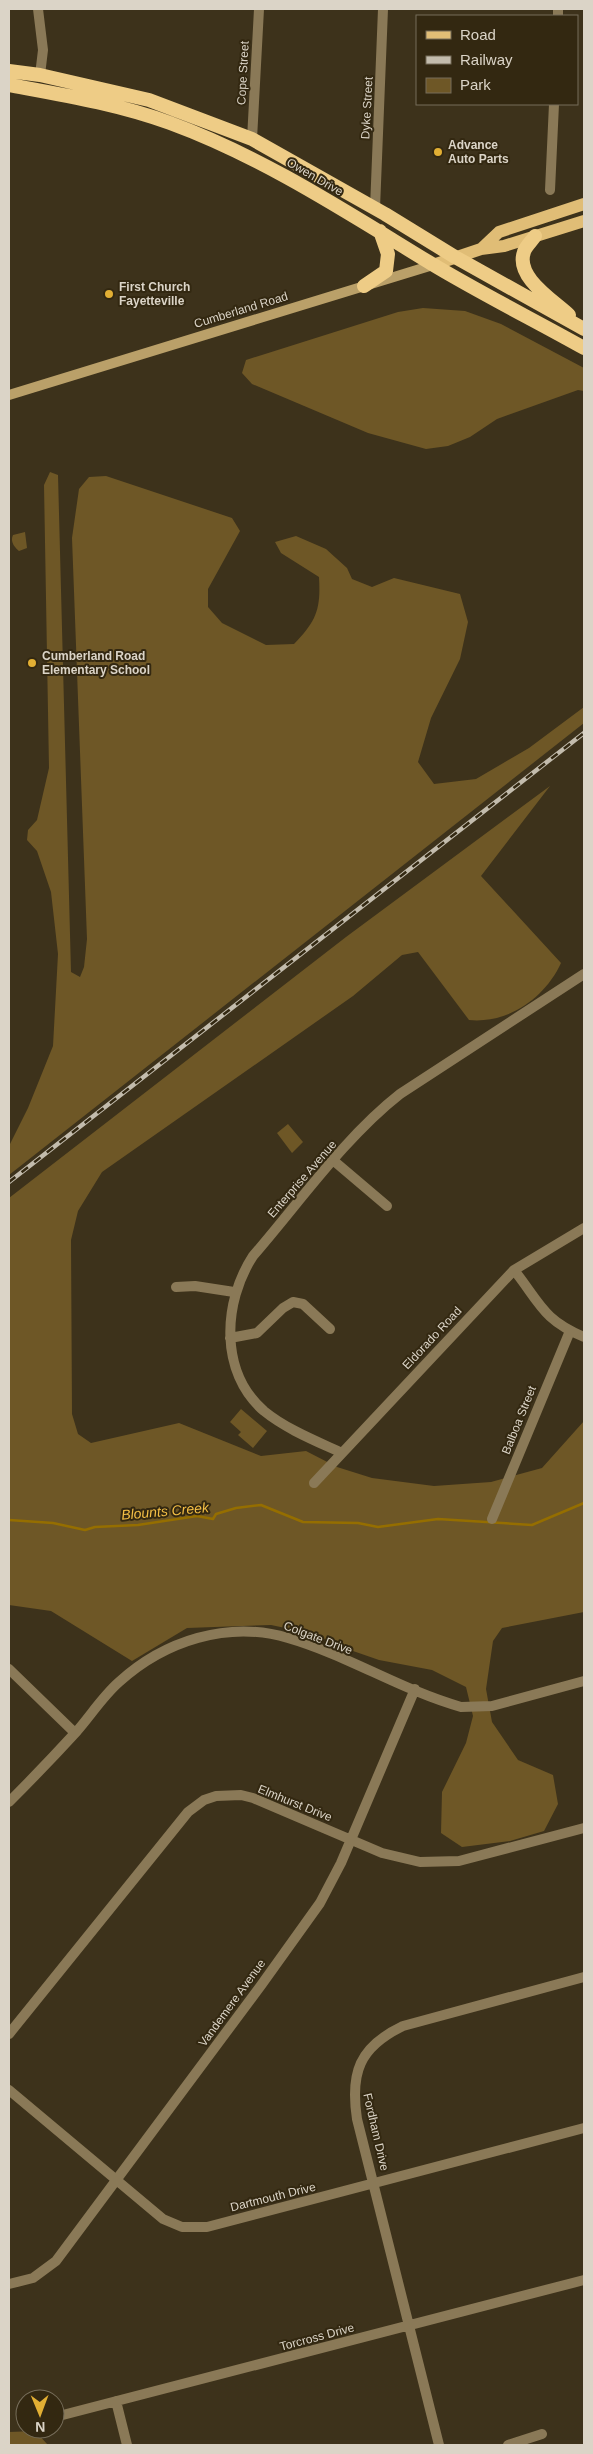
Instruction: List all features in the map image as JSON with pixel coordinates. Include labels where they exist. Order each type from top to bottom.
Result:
[{"type":"highway","name":"Owen Drive","points":[[9,71],[40,75],[149,100],[252,139],[375,208],[455,257],[584,329]]},
{"type":"highway","name":"Owen Drive","points":[[9,84],[77,97],[171,124],[284,175],[380,231],[433,265],[584,348]]},
{"type":"highway","points":[[364,286],[386,271],[388,254],[380,231]]},
{"type":"highway","points":[[535,236],[524,252],[523,268],[531,282],[584,329]]},
{"type":"main road","name":"Cumberland Road","points":[[481,249],[500,232],[584,204]]},
{"type":"main road","name":"Cumberland Road","points":[[9,395],[481,249],[504,246],[584,221]]},
{"type":"street","points":[[38,9],[43,50],[40,75]]},
{"type":"street","name":"Cope Street","points":[[252,139],[259,9]]},
{"type":"street","name":"Dyke Street","points":[[375,208],[383,9]]},
{"type":"street","points":[[550,190],[554,105]]},
{"type":"street","name":"Enterprise Avenue","points":[[342,1453],[274,1419],[262,1410],[242,1381],[230,1338],[230,1313],[234,1292],[253,1256],[366,1124],[400,1094],[584,974]]},
{"type":"street","points":[[334,1161],[387,1206]]},
{"type":"street","name":"Eldorado Road","points":[[314,1483],[514,1270],[584,1228]]},
{"type":"street","points":[[514,1270],[551,1320],[570,1331],[584,1336]]},
{"type":"street","points":[[176,1287],[195,1286],[234,1292]]},
{"type":"street","points":[[230,1338],[257,1333],[292,1302],[302,1304],[330,1329]]},
{"type":"street","name":"Balboa Street","points":[[492,1519],[570,1331]]},
{"type":"street","name":"Colgate Drive","points":[[9,1802],[75,1733],[118,1682],[149,1659],[186,1641],[228,1632],[268,1633],[288,1638],[449,1703],[473,1708],[492,1706],[584,1681]]},
{"type":"street","points":[[9,1669],[75,1733]]},
{"type":"street","name":"Vandemere Avenue","points":[[9,2284],[33,2278],[50,2267],[230,2028],[320,1903],[351,1839],[415,1689]]},
{"type":"street","name":"Elmhurst Drive","points":[[9,2034],[188,1812],[204,1800],[228,1794],[253,1798],[401,1859],[440,1863],[475,1857],[584,1828]]},
{"type":"street","name":"Fordham Drive","points":[[440,2445],[358,2118],[353,2089],[358,2067],[372,2046],[390,2032],[402,2026],[584,1977]]},
{"type":"street","name":"Dartmouth Drive","points":[[9,2090],[164,2219],[182,2227],[195,2228],[217,2225],[584,2128]]},
{"type":"street","name":"Torcross Drive","points":[[65,2415],[584,2280]]},
{"type":"street","points":[[116,2402],[128,2445]]},
{"type":"street","points":[[508,2445],[542,2434]]},
{"type":"green space","points":[[423,308],[465,311],[501,324],[584,368],[584,391],[578,390],[497,419],[470,437],[448,446],[426,449],[368,433],[252,384],[242,373],[246,360],[398,312]]},
{"type":"green space","points":[[50,472],[58,475],[71,972],[80,977],[84,967],[87,939],[72,538],[79,489],[89,477],[106,476],[232,518],[240,531],[208,589],[208,607],[222,623],[266,645],[294,644],[312,621],[318,607],[319,577],[281,553],[275,542],[296,536],[326,549],[347,568],[352,579],[372,587],[394,578],[460,594],[468,622],[460,659],[431,718],[418,762],[434,784],[476,779],[529,748],[584,707],[584,723],[9,1175],[9,1146],[28,1108],[53,1046],[58,954],[51,892],[37,851],[27,840],[28,830],[37,820],[49,768],[44,485]]},
{"type":"green space","points":[[25,532],[27,548],[19,551],[13,544],[12,537],[13,535]]},
{"type":"green space","points":[[550,786],[481,876],[561,963],[554,976],[535,997],[524,1006],[498,1018],[469,1020],[418,952],[402,955],[353,996],[102,1172],[78,1211],[71,1240],[72,1414],[78,1434],[91,1443],[179,1423],[261,1456],[306,1451],[337,1467],[372,1478],[434,1486],[491,1482],[542,1468],[584,1421],[584,1612],[502,1628],[493,1641],[486,1689],[492,1722],[518,1760],[553,1775],[558,1804],[544,1831],[510,1841],[462,1847],[441,1833],[442,1792],[466,1743],[473,1716],[466,1687],[432,1670],[379,1660],[330,1643],[319,1635],[271,1625],[187,1628],[132,1661],[51,1611],[9,1605],[9,1198],[346,937]]},
{"type":"green space","points":[[288,1124],[303,1142],[292,1153],[277,1133]]},
{"type":"green space","points":[[241,1409],[267,1431],[253,1448],[238,1435],[241,1432],[230,1422]]},
{"type":"green space","points":[[9,2432],[15,2432],[15,2439],[42,2439],[48,2445],[9,2445]]},
{"type":"waterway","name":"Blounts Creek","points":[[9,1520],[53,1523],[85,1530],[95,1527],[138,1525],[197,1516],[213,1519],[216,1514],[236,1508],[261,1505],[303,1522],[358,1523],[378,1527],[438,1519],[532,1525],[584,1503]]},
{"type":"railway","points":[[9,1182],[584,733]]},
{"type":"place","name":"Advance Auto Parts","points":[[438,152]]},
{"type":"place","name":"First Church Fayetteville","points":[[109,294]]},
{"type":"place","name":"Cumberland Road Elementary School","points":[[32,663]]}]
